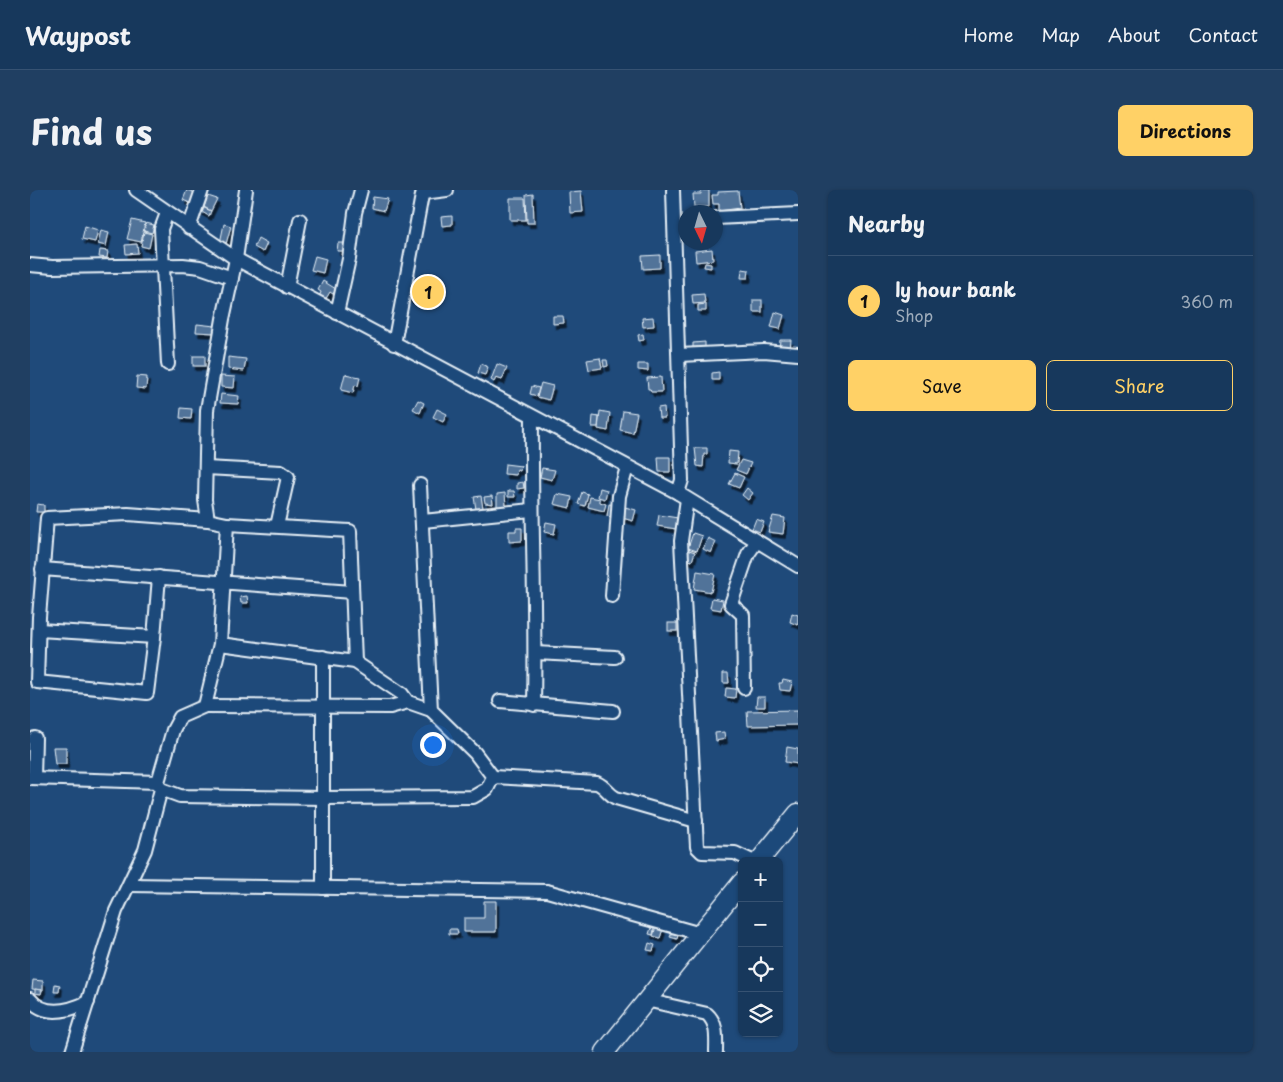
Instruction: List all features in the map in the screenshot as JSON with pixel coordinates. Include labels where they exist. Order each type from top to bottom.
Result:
[{"type":"highway","points":[[762,857],[798,813]]},
{"type":"highway","points":[[605,1052],[738,887]]},
{"type":"street","points":[[136,190],[236,259],[532,417],[625,474],[683,496],[798,566]]},
{"type":"street","points":[[189,228],[202,190]]},
{"type":"street","points":[[208,520],[205,500],[207,410],[236,259],[246,190]]},
{"type":"street","points":[[337,313],[349,260],[355,212],[361,190]]},
{"type":"street","points":[[394,344],[423,191],[447,190]]},
{"type":"street","points":[[673,190],[678,215]]},
{"type":"street","points":[[167,213],[161,230],[168,364]]},
{"type":"street","points":[[723,218],[798,214]]},
{"type":"street","points":[[287,286],[300,220]]},
{"type":"street","points":[[679,250],[679,355],[683,496],[681,541],[698,850],[735,853],[744,857]]},
{"type":"street","points":[[30,265],[52,267],[162,264],[200,267],[232,278]]},
{"type":"street","points":[[679,355],[764,351],[798,354]]},
{"type":"street","points":[[532,417],[531,510],[535,653],[534,705]]},
{"type":"street","points":[[206,468],[281,472],[288,477],[276,526]]},
{"type":"street","points":[[612,596],[625,474]]},
{"type":"street","points":[[420,486],[432,710]]},
{"type":"street","points":[[423,521],[531,510]]},
{"type":"street","points":[[159,577],[148,691],[144,695],[39,684],[36,680],[34,644],[39,630],[45,522],[50,517],[128,514],[208,520],[227,524],[350,531],[355,662]]},
{"type":"street","points":[[205,706],[220,644],[227,524]]},
{"type":"street","points":[[744,688],[743,615],[731,604],[748,554],[757,541]]},
{"type":"street","points":[[42,569],[352,592]]},
{"type":"street","points":[[39,630],[154,637]]},
{"type":"street","points":[[220,644],[355,662],[402,694],[408,702]]},
{"type":"street","points":[[535,653],[615,657]]},
{"type":"street","points":[[323,657],[323,888]]},
{"type":"street","points":[[72,1052],[116,911],[145,850],[173,730],[180,717],[205,706],[390,707],[408,702],[432,710],[475,752],[493,777]]},
{"type":"street","points":[[500,702],[613,711]]},
{"type":"street","points":[[35,738],[32,778],[160,786],[180,796],[324,798],[473,797],[487,790],[493,777]]},
{"type":"street","points":[[493,777],[597,783],[606,788],[616,798],[696,821]]},
{"type":"street","points":[[130,885],[547,891],[701,934]]},
{"type":"street","points":[[30,999],[36,1006],[59,1012],[76,1008],[88,1002]]},
{"type":"street","points":[[646,1000],[707,1014],[713,1020],[716,1031],[716,1052]]},
{"type":"building","points":[[187,190],[196,193],[192,204],[183,200]]},
{"type":"building","points":[[701,190],[709,190],[709,205],[694,205],[693,194],[701,194]]},
{"type":"building","points":[[581,191],[583,212],[570,213],[569,192]]},
{"type":"building","points":[[738,191],[740,208],[723,210],[723,205],[713,204],[712,195],[718,195],[718,192]]},
{"type":"building","points":[[533,194],[534,223],[527,223],[526,195]]},
{"type":"building","points":[[208,196],[217,199],[211,211],[204,207]]},
{"type":"building","points":[[373,197],[388,199],[384,211],[372,208]]},
{"type":"building","points":[[510,198],[525,198],[526,220],[510,220]]},
{"type":"building","points":[[202,207],[211,211],[209,216],[200,211]]},
{"type":"building","points":[[452,216],[452,225],[442,226],[441,217]]},
{"type":"building","points":[[132,220],[145,223],[141,242],[127,239]]},
{"type":"building","points":[[146,223],[154,225],[152,233],[144,231]]},
{"type":"building","points":[[224,224],[231,226],[226,244],[220,243]]},
{"type":"building","points":[[85,226],[98,230],[95,242],[82,239]]},
{"type":"building","points":[[101,230],[109,232],[106,246],[98,244]]},
{"type":"building","points":[[144,232],[152,234],[149,248],[141,246]]},
{"type":"building","points":[[258,238],[267,243],[263,252],[254,247]]},
{"type":"building","points":[[338,243],[345,243],[345,251],[337,251]]},
{"type":"building","points":[[137,244],[138,253],[126,254],[125,245]]},
{"type":"building","points":[[100,250],[108,251],[107,258],[99,257]]},
{"type":"building","points":[[712,250],[713,260],[696,262],[695,251]]},
{"type":"building","points":[[660,255],[660,268],[643,269],[642,256]]},
{"type":"building","points":[[315,256],[326,259],[323,273],[311,270]]},
{"type":"building","points":[[705,263],[711,264],[711,268],[704,267]]},
{"type":"building","points":[[742,269],[749,270],[748,278],[741,278]]},
{"type":"building","points":[[323,281],[336,289],[333,294],[330,292],[325,300],[319,297],[321,292],[318,290]]},
{"type":"building","points":[[420,291],[427,292],[426,301],[408,298],[408,292],[420,294]]},
{"type":"building","points":[[704,294],[705,303],[693,304],[692,295]]},
{"type":"building","points":[[753,300],[762,300],[762,312],[753,312]]},
{"type":"building","points":[[706,304],[706,311],[698,311],[698,305]]},
{"type":"building","points":[[775,312],[784,315],[780,329],[771,327]]},
{"type":"building","points":[[553,316],[563,316],[564,323],[553,324]]},
{"type":"building","points":[[653,317],[654,326],[643,327],[642,318]]},
{"type":"building","points":[[197,324],[215,326],[215,333],[196,332]]},
{"type":"building","points":[[643,334],[644,340],[639,341],[638,335]]},
{"type":"building","points":[[780,340],[791,340],[790,350],[779,349]]},
{"type":"building","points":[[705,342],[705,354],[693,354],[693,343]]},
{"type":"building","points":[[193,356],[205,356],[205,366],[193,366]]},
{"type":"building","points":[[228,357],[246,359],[244,371],[228,369]]},
{"type":"building","points":[[600,358],[602,368],[589,370],[587,360]]},
{"type":"building","points":[[603,360],[607,360],[608,366],[604,367]]},
{"type":"building","points":[[481,364],[488,367],[485,375],[478,373]]},
{"type":"building","points":[[497,364],[507,368],[502,380],[496,378],[494,382],[491,380]]},
{"type":"building","points":[[638,364],[648,364],[648,371],[638,370]]},
{"type":"building","points":[[719,372],[719,380],[712,380],[712,373]]},
{"type":"building","points":[[345,374],[360,377],[358,386],[355,385],[353,393],[341,390]]},
{"type":"building","points":[[137,376],[147,377],[146,389],[136,388]]},
{"type":"building","points":[[221,376],[235,377],[234,388],[221,387]]},
{"type":"building","points":[[661,377],[662,392],[651,392],[648,389],[647,378]]},
{"type":"building","points":[[541,383],[553,386],[549,400],[537,397]]},
{"type":"building","points":[[532,386],[539,388],[537,396],[530,394]]},
{"type":"building","points":[[221,394],[239,396],[238,404],[220,403]]},
{"type":"building","points":[[418,400],[424,403],[420,413],[413,409]]},
{"type":"building","points":[[664,407],[665,418],[659,418],[658,408]]},
{"type":"building","points":[[181,408],[192,409],[191,419],[180,418]]},
{"type":"building","points":[[437,409],[447,414],[443,422],[433,417]]},
{"type":"building","points":[[600,411],[610,413],[608,431],[598,429]]},
{"type":"building","points":[[623,411],[637,413],[633,433],[620,430]]},
{"type":"building","points":[[593,416],[599,417],[598,427],[592,427]]},
{"type":"building","points":[[695,448],[707,448],[707,454],[704,454],[703,467],[697,466]]},
{"type":"building","points":[[729,451],[738,452],[737,464],[728,463]]},
{"type":"building","points":[[658,457],[670,457],[670,472],[659,472]]},
{"type":"building","points":[[741,460],[751,463],[746,474],[736,470]]},
{"type":"building","points":[[505,464],[521,466],[520,471],[517,470],[516,475],[504,474]]},
{"type":"building","points":[[542,468],[555,470],[552,480],[540,477]]},
{"type":"building","points":[[735,473],[744,477],[739,488],[729,484]]},
{"type":"building","points":[[523,482],[524,488],[517,489],[517,483]]},
{"type":"building","points":[[600,488],[607,490],[605,499],[598,497]]},
{"type":"building","points":[[747,488],[753,493],[748,500],[742,495]]},
{"type":"building","points":[[508,491],[514,491],[515,497],[508,497]]},
{"type":"building","points":[[582,492],[588,494],[585,506],[578,504]]},
{"type":"building","points":[[505,493],[506,506],[497,507],[497,494]]},
{"type":"building","points":[[557,494],[572,497],[570,508],[554,504]]},
{"type":"building","points":[[481,496],[483,508],[476,509],[474,497]]},
{"type":"building","points":[[492,496],[493,504],[485,503],[484,497]]},
{"type":"building","points":[[590,497],[600,499],[600,502],[606,504],[604,511],[588,507]]},
{"type":"building","points":[[37,504],[44,505],[44,512],[36,512]]},
{"type":"building","points":[[609,504],[618,505],[616,518],[607,516]]},
{"type":"building","points":[[625,507],[636,510],[633,521],[622,518]]},
{"type":"building","points":[[659,515],[678,518],[676,529],[657,526]]},
{"type":"building","points":[[773,516],[785,518],[783,534],[768,532]]},
{"type":"building","points":[[756,519],[764,522],[760,532],[752,529]]},
{"type":"building","points":[[546,522],[556,524],[554,534],[544,532]]},
{"type":"building","points":[[516,528],[522,528],[522,541],[509,542],[509,531],[516,531]]},
{"type":"building","points":[[693,533],[702,536],[697,551],[688,548]]},
{"type":"building","points":[[708,538],[716,542],[711,553],[703,549]]},
{"type":"building","points":[[689,550],[695,552],[692,561],[686,559]]},
{"type":"building","points":[[697,571],[715,574],[711,592],[694,589]]},
{"type":"building","points":[[247,596],[248,603],[241,603],[240,597]]},
{"type":"building","points":[[712,598],[723,600],[721,610],[710,608]]},
{"type":"building","points":[[792,613],[798,615],[798,625],[790,622]]},
{"type":"building","points":[[668,623],[677,623],[677,631],[668,631]]},
{"type":"building","points":[[723,673],[728,673],[729,683],[723,683]]},
{"type":"building","points":[[783,680],[792,682],[790,691],[780,690],[779,683],[782,683]]},
{"type":"building","points":[[726,688],[736,689],[735,698],[725,697]]},
{"type":"building","points":[[757,697],[765,697],[765,707],[756,707]]},
{"type":"building","points":[[798,710],[798,725],[748,726],[747,711]]},
{"type":"building","points":[[724,732],[725,739],[716,741],[715,733]]},
{"type":"building","points":[[53,747],[66,747],[66,764],[55,764]]},
{"type":"building","points":[[787,747],[798,749],[798,764],[785,762]]},
{"type":"building","points":[[484,901],[496,901],[496,932],[464,932],[464,918],[484,918]]},
{"type":"building","points":[[656,927],[663,929],[660,938],[653,936]]},
{"type":"building","points":[[651,928],[654,929],[653,935],[649,934]]},
{"type":"building","points":[[449,929],[457,929],[458,934],[449,934]]},
{"type":"building","points":[[673,930],[679,932],[677,939],[670,937]]},
{"type":"building","points":[[649,943],[655,945],[653,951],[647,950]]},
{"type":"building","points":[[33,980],[43,981],[43,990],[32,989]]},
{"type":"building","points":[[55,984],[60,985],[59,992],[54,992]]},
{"type":"building","points":[[35,989],[42,990],[41,994],[35,993]]},
{"type":"place","name":"ly hour bank","points":[[428,292]]}]
